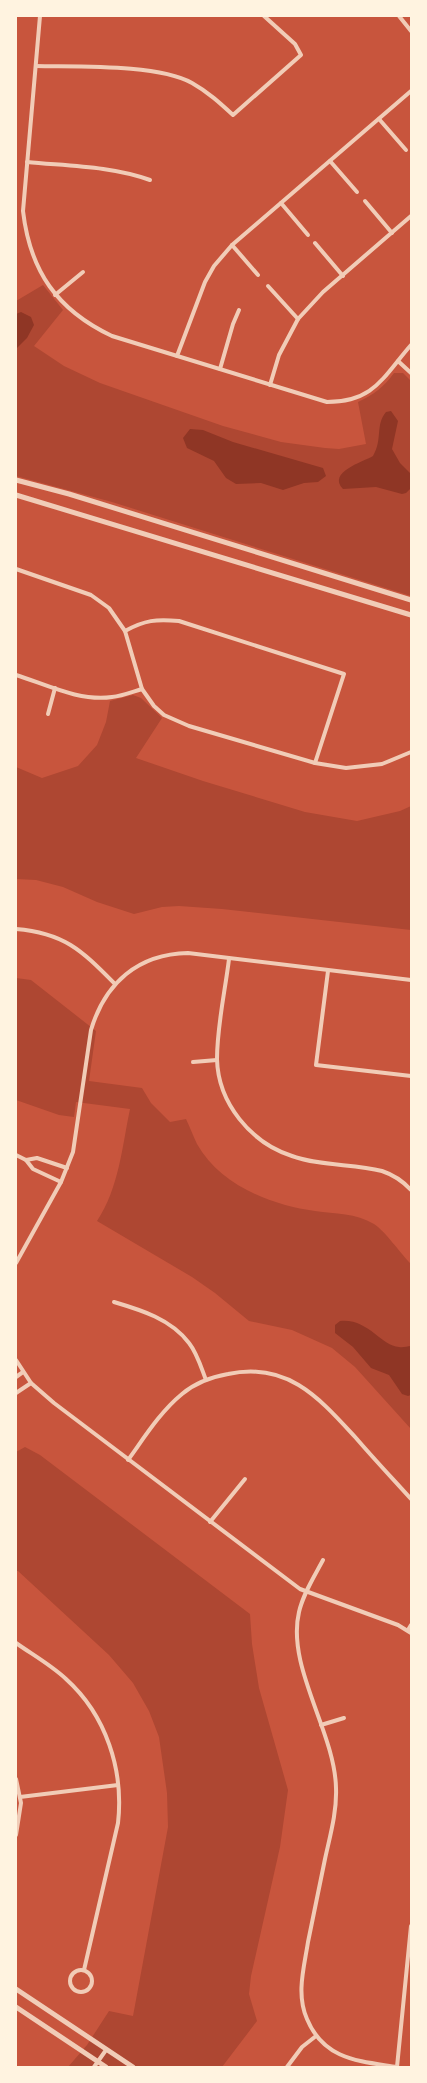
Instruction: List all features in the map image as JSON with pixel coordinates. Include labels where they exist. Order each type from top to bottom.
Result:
[{"type":"street","points":[[40,16],[26,162],[23,211],[25,233],[36,266],[55,295],[80,318],[112,336],[327,402],[343,402],[355,398],[377,386],[411,345]]},
{"type":"street","points":[[36,66],[164,73],[191,82],[211,94],[233,115],[301,55],[295,44],[264,16]]},
{"type":"street","points":[[399,16],[411,31]]},
{"type":"street","points":[[178,356],[205,282],[214,266],[232,245],[411,91]]},
{"type":"street","points":[[379,119],[406,150]]},
{"type":"street","points":[[330,161],[357,192]]},
{"type":"street","points":[[26,162],[105,169],[131,174],[150,180]]},
{"type":"street","points":[[365,201],[392,233]]},
{"type":"street","points":[[281,203],[308,235]]},
{"type":"street","points":[[270,385],[279,355],[298,319],[323,292],[411,216]]},
{"type":"street","points":[[316,244],[343,276]]},
{"type":"street","points":[[232,245],[258,275]]},
{"type":"street","points":[[55,295],[83,272]]},
{"type":"street","points":[[268,286],[298,319]]},
{"type":"street","points":[[220,369],[233,324],[239,310]]},
{"type":"street","points":[[398,361],[411,373]]},
{"type":"street","points":[[16,480],[69,494],[411,600]]},
{"type":"street","points":[[16,495],[411,615]]},
{"type":"street","points":[[16,570],[91,595],[109,608],[125,631],[142,689],[154,706],[164,715],[189,726],[315,763],[346,768],[365,768],[382,764],[411,752]]},
{"type":"street","points":[[125,631],[140,622],[152,620],[179,621],[344,674],[315,763]]},
{"type":"street","points":[[16,674],[73,694],[96,698],[111,698],[142,689]]},
{"type":"street","points":[[48,714],[55,688]]},
{"type":"street","points":[[16,929],[49,934],[74,946],[115,984]]},
{"type":"street","points":[[16,1263],[61,1182],[67,1168],[76,1135],[91,1030],[97,1012],[105,996],[115,984],[138,966],[164,956],[188,954],[411,980]]},
{"type":"street","points":[[229,959],[217,1060],[225,1093],[241,1122],[256,1138],[274,1150],[293,1157],[371,1168],[387,1172],[402,1180],[411,1190]]},
{"type":"street","points":[[328,971],[316,1065],[411,1076]]},
{"type":"street","points":[[192,1062],[217,1060]]},
{"type":"street","points":[[16,1155],[26,1160],[33,1169],[61,1182]]},
{"type":"street","points":[[26,1160],[37,1158],[67,1168]]},
{"type":"street","points":[[114,1302],[152,1315],[179,1332],[192,1348],[206,1380]]},
{"type":"street","points":[[16,1360],[31,1383],[54,1404],[306,1593],[398,1625],[409,1632],[411,1625]]},
{"type":"street","points":[[128,1460],[169,1407],[182,1394],[206,1380],[240,1371],[259,1372],[289,1379],[315,1395],[411,1499]]},
{"type":"street","points":[[16,1377],[23,1372]]},
{"type":"street","points":[[16,1393],[31,1383]]},
{"type":"street","points":[[210,1522],[245,1479]]},
{"type":"street","points":[[323,1560],[306,1593],[299,1612],[297,1630],[301,1660],[321,1725],[336,1787],[336,1809],[322,1870],[301,1990],[306,2019],[316,2036],[332,2052],[348,2058],[397,2067],[411,1926]]},
{"type":"street","points":[[16,1643],[66,1678],[85,1698],[96,1714],[104,1731],[118,1785],[120,1804],[118,1823],[84,1970]]},
{"type":"street","points":[[321,1725],[344,1718]]},
{"type":"street","points":[[16,1780],[20,1797],[21,1811],[16,1835]]},
{"type":"street","points":[[20,1797],[118,1785]]},
{"type":"street","points":[[84,1970],[89,1974],[92,1983],[86,1990],[80,1992],[74,1989],[70,1979],[74,1973],[84,1970]]},
{"type":"street","points":[[16,1989],[133,2067]]},
{"type":"street","points":[[16,2008],[106,2067]]},
{"type":"street","points":[[287,2067],[302,2046],[316,2036]]},
{"type":"street","points":[[94,2067],[106,2050]]},
{"type":"shaded area","points":[[43,285],[63,310],[34,346],[64,366],[100,383],[223,426],[281,442],[339,449],[366,444],[358,402],[378,390],[394,373],[403,373],[411,381],[411,596],[112,502],[16,476],[16,301]]},
{"type":"shaded area","points":[[21,312],[31,317],[34,325],[27,338],[16,349],[16,314]]},
{"type":"shaded area","points":[[391,411],[398,421],[392,449],[400,463],[411,474],[411,488],[406,493],[402,494],[376,487],[343,489],[339,483],[343,473],[348,468],[373,456],[378,444],[383,417],[386,412]]},
{"type":"shaded area","points":[[190,429],[203,430],[233,442],[323,468],[326,476],[318,482],[304,483],[283,490],[261,483],[236,484],[226,478],[214,461],[187,448],[183,438]]},
{"type":"shaded area","points":[[133,695],[141,698],[162,718],[136,758],[203,781],[305,812],[357,821],[400,811],[411,806],[411,930],[222,909],[179,906],[162,907],[134,914],[97,902],[63,887],[36,880],[16,879],[16,767],[42,778],[78,766],[97,745],[106,722],[110,701]]},
{"type":"shaded area","points":[[16,978],[31,980],[96,1031],[89,1081],[142,1088],[151,1103],[170,1122],[186,1119],[197,1144],[207,1158],[219,1171],[233,1182],[248,1191],[281,1204],[315,1211],[345,1214],[367,1220],[378,1227],[388,1237],[411,1264],[411,1429],[355,1367],[332,1348],[292,1330],[249,1321],[215,1293],[192,1277],[97,1221],[115,1181],[130,1109],[76,1102],[74,1117],[59,1115],[16,1100]]},
{"type":"shaded area","points":[[340,1321],[350,1321],[358,1324],[392,1345],[400,1347],[411,1346],[411,1395],[408,1396],[402,1394],[389,1375],[371,1368],[353,1347],[335,1333],[335,1325]]},
{"type":"shaded area","points":[[25,1447],[40,1455],[250,1614],[252,1644],[259,1688],[288,1790],[280,1847],[251,1976],[249,1994],[257,2021],[222,2067],[68,2067],[87,2045],[109,2011],[133,2016],[168,1827],[167,1793],[159,1737],[149,1711],[133,1683],[109,1655],[18,1571],[16,1571],[16,1452]]}]
